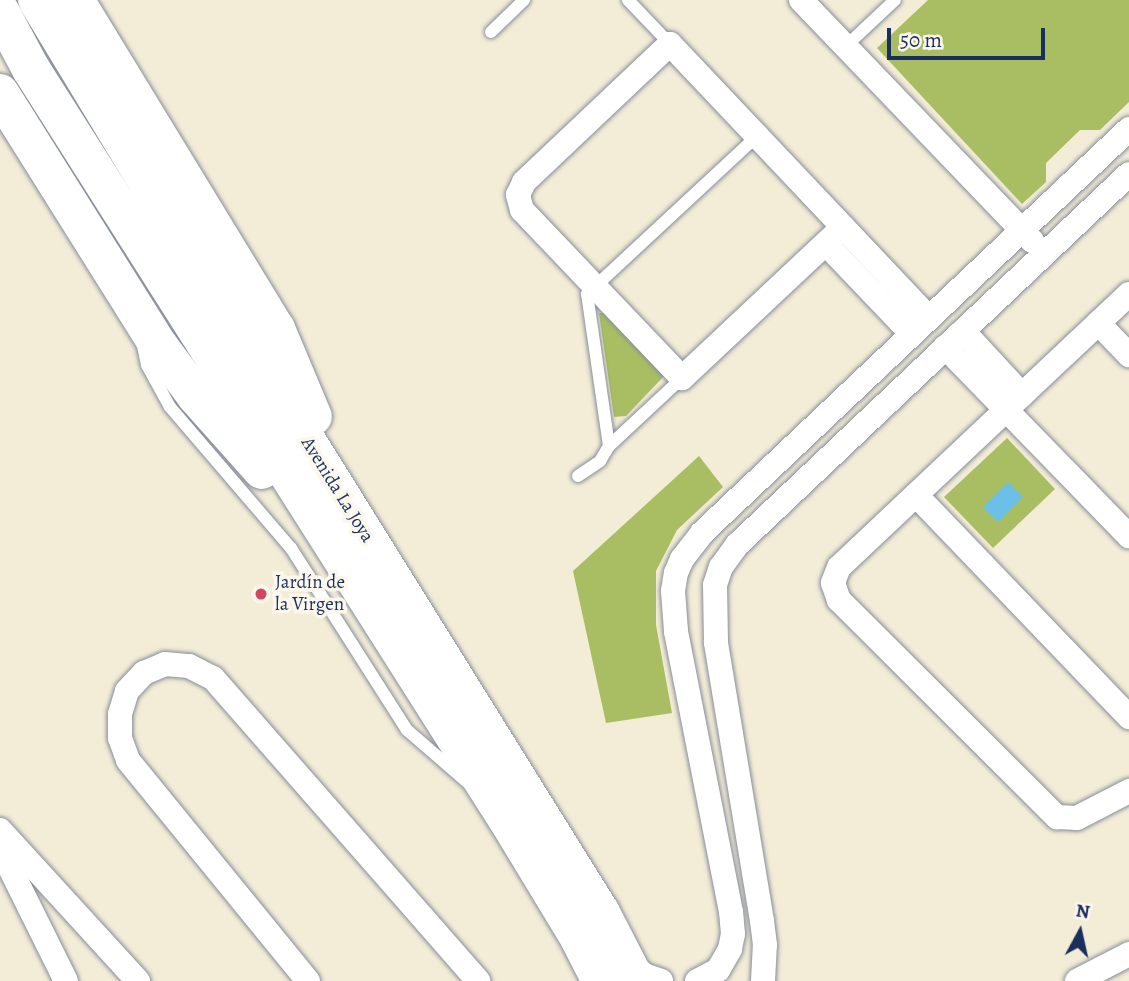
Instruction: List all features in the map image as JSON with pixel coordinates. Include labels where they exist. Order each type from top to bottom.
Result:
[{"type":"main road","name":"Avenida La Joya","points":[[37,0],[510,824],[579,938],[621,973]]},
{"type":"main road","points":[[75,0],[276,329],[347,540]]},
{"type":"main road","name":"Avenida La Joya","points":[[0,11],[31,69],[601,913],[621,973]]},
{"type":"main road","points":[[0,93],[141,318],[196,396],[347,540]]},
{"type":"street","points":[[801,0],[1044,255]]},
{"type":"street","points":[[835,235],[682,378],[522,210],[518,195],[520,187],[670,44],[757,136],[835,235],[921,326]]},
{"type":"street","points":[[698,981],[718,970],[730,949],[732,912],[676,631],[673,591],[676,573],[690,546],[1129,129]]},
{"type":"street","points":[[763,981],[765,945],[719,657],[713,607],[715,585],[729,555],[1129,174]]},
{"type":"street","points":[[1129,294],[839,567],[833,583],[839,600],[1057,817],[1077,818],[1129,791]]},
{"type":"street","points":[[1098,323],[1129,355]]},
{"type":"street","points":[[954,339],[1015,402],[1129,536]]},
{"type":"street","points":[[916,495],[1129,717]]},
{"type":"street","points":[[683,667],[719,657]]},
{"type":"street","points":[[308,981],[128,760],[120,738],[120,714],[127,691],[144,673],[165,664],[189,666],[213,678],[478,981]]},
{"type":"street","points":[[0,830],[138,981]]},
{"type":"street","points":[[0,848],[66,981]]},
{"type":"street","points":[[1088,978],[1129,954]]},
{"type":"street","points":[[621,973],[644,975],[662,981]]},
{"type":"street","points":[[698,981],[734,981]]},
{"type":"lane","points":[[491,32],[524,0]]},
{"type":"lane","points":[[628,0],[670,44]]},
{"type":"lane","points":[[846,47],[895,0]]},
{"type":"lane","points":[[609,446],[587,294],[757,136]]},
{"type":"lane","points":[[141,318],[147,365],[170,407],[291,548],[407,730],[441,762],[474,787],[510,824]]},
{"type":"lane","points":[[578,476],[600,461],[609,446],[682,378]]},
{"type":"green space","points":[[928,0],[1129,0],[1129,102],[1100,130],[1080,130],[1046,163],[1046,182],[1022,204],[877,48]]},
{"type":"green space","points":[[599,313],[610,313],[667,373],[626,416],[614,417]]},
{"type":"green space","points":[[1007,438],[1055,489],[993,548],[944,497]]},
{"type":"green space","points":[[699,456],[723,487],[677,530],[656,571],[656,625],[672,713],[606,723],[573,571]]},
{"type":"water","points":[[1008,482],[1023,497],[998,522],[983,507]]},
{"type":"place","name":"Jardín de la Virgen","points":[[261,594]]}]
